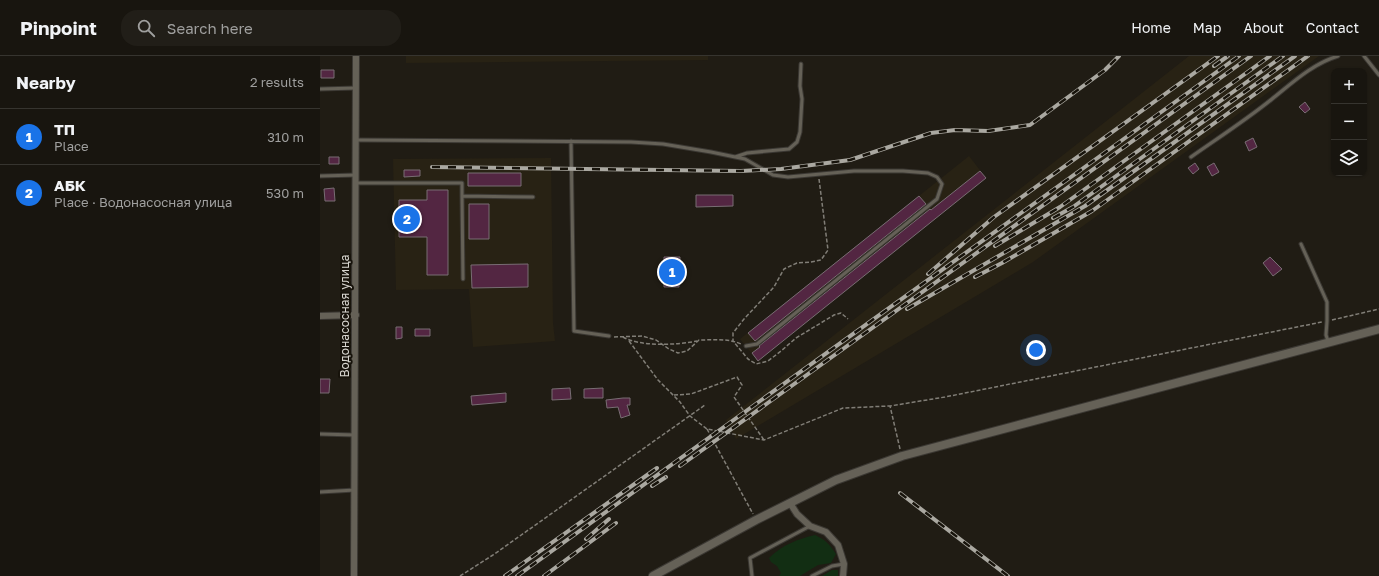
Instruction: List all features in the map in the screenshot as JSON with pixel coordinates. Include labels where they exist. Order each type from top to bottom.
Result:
[{"type":"street","name":"Водонасосная улица","points":[[354,576],[356,56]]},
{"type":"street","points":[[320,316],[356,316]]},
{"type":"street","points":[[653,576],[756,520],[836,480],[902,456],[1379,329]]},
{"type":"street","points":[[790,503],[796,514],[810,526],[826,532],[838,545],[844,564],[843,576]]},
{"type":"lane","points":[[1191,157],[1272,99],[1296,78],[1330,58],[1338,56]]},
{"type":"lane","points":[[1364,56],[1379,75]]},
{"type":"lane","points":[[736,157],[747,153],[789,149],[797,142],[800,132],[802,99],[800,86],[800,64]]},
{"type":"lane","points":[[320,89],[356,88]]},
{"type":"lane","points":[[356,140],[571,141],[663,144],[745,159],[773,175],[788,177],[854,171],[903,171],[928,173],[937,177],[942,184],[937,199],[757,344],[746,346]]},
{"type":"lane","points":[[571,141],[574,331],[609,336]]},
{"type":"lane","points":[[320,176],[356,175]]},
{"type":"lane","points":[[356,183],[462,183],[463,279]]},
{"type":"lane","points":[[462,196],[533,197]]},
{"type":"lane","points":[[1301,244],[1327,302],[1326,335],[1329,343]]},
{"type":"lane","points":[[320,434],[355,435]]},
{"type":"lane","points":[[320,492],[355,490]]},
{"type":"lane","points":[[752,576],[750,558],[810,526]]},
{"type":"lane","points":[[812,576],[832,566],[844,564]]},
{"type":"path","points":[[818,174],[828,250],[821,260],[797,263],[784,269],[774,286],[744,318],[733,333],[733,341],[748,359],[756,364],[768,361],[796,338],[834,315],[841,313],[848,320]]},
{"type":"path","points":[[707,429],[764,440],[843,408],[890,406],[953,396],[1379,309]]},
{"type":"path","points":[[609,336],[642,336],[656,340],[678,353],[687,351],[699,340]]},
{"type":"path","points":[[622,337],[629,341],[658,380],[673,395],[690,416],[707,429],[756,520]]},
{"type":"path","points":[[629,341],[683,344],[699,340],[715,339],[733,341],[746,346]]},
{"type":"path","points":[[673,395],[691,394],[737,377],[742,385],[734,397],[764,440]]},
{"type":"path","points":[[460,576],[493,555],[705,406]]},
{"type":"path","points":[[890,406],[902,456]]},
{"type":"shaded area","points":[[406,56],[708,56],[708,60],[406,63]]},
{"type":"shaded area","points":[[1189,56],[1319,56],[1033,262],[736,439],[726,420]]},
{"type":"shaded area","points":[[969,156],[986,178],[758,361],[740,339]]},
{"type":"shaded area","points":[[551,158],[553,323],[555,341],[473,347],[469,289],[396,290],[393,159]]},
{"type":"green space","points":[[815,535],[827,543],[836,554],[831,563],[818,565],[800,576],[779,576],[781,573],[777,566],[771,562],[769,558],[779,549],[790,543]]},
{"type":"green space","points":[[832,570],[838,570],[838,576],[822,576]]},
{"type":"building","points":[[321,70],[334,70],[334,78],[321,78]]},
{"type":"building","points":[[1305,102],[1310,109],[1305,113],[1299,107]]},
{"type":"building","points":[[1253,138],[1257,147],[1249,151],[1245,142]]},
{"type":"building","points":[[329,157],[339,157],[339,164],[329,164]]},
{"type":"building","points":[[1195,163],[1199,169],[1193,174],[1188,168]]},
{"type":"building","points":[[1214,163],[1219,172],[1212,176],[1207,167]]},
{"type":"building","points":[[404,170],[420,170],[420,176],[404,177]]},
{"type":"building","points":[[980,171],[986,178],[758,361],[752,353],[760,347],[759,346],[930,209],[931,210]]},
{"type":"building","points":[[468,173],[521,173],[521,186],[468,186]]},
{"type":"building","points":[[334,188],[335,201],[325,201],[324,189]]},
{"type":"building","points":[[427,190],[448,190],[448,275],[427,275],[427,237],[399,237],[399,200],[427,200]]},
{"type":"building","points":[[696,195],[733,195],[733,206],[696,207]]},
{"type":"building","points":[[919,196],[926,204],[755,341],[748,333]]},
{"type":"building","points":[[469,204],[489,204],[489,239],[469,239]]},
{"type":"building","points":[[664,257],[680,257],[679,287],[664,287]]},
{"type":"building","points":[[1270,257],[1282,269],[1273,276],[1263,263]]},
{"type":"building","points":[[528,264],[528,287],[472,288],[471,265]]},
{"type":"building","points":[[396,327],[402,327],[402,338],[396,339]]},
{"type":"building","points":[[415,329],[430,329],[430,336],[415,336]]},
{"type":"building","points":[[320,379],[330,379],[329,393],[320,393]]},
{"type":"building","points":[[570,388],[571,399],[552,400],[552,389]]},
{"type":"building","points":[[603,388],[603,398],[584,398],[584,389]]},
{"type":"building","points":[[506,393],[506,402],[472,405],[471,396]]},
{"type":"building","points":[[630,398],[630,405],[627,405],[630,415],[621,418],[618,407],[607,408],[606,400]]},
{"type":"railway","points":[[432,167],[741,171],[781,169],[850,160],[931,133],[955,130],[988,131],[1030,125],[1105,70],[1119,56]]},
{"type":"railway","points":[[928,274],[994,217],[1218,56]]},
{"type":"railway","points":[[1214,66],[1228,56]]},
{"type":"railway","points":[[517,576],[1239,56]]},
{"type":"railway","points":[[680,466],[1251,56]]},
{"type":"railway","points":[[995,246],[1060,207],[1270,56]]},
{"type":"railway","points":[[1053,218],[1073,207],[1283,56]]},
{"type":"railway","points":[[907,309],[1085,206],[1295,56]]},
{"type":"railway","points":[[975,277],[1092,211],[1308,56]]},
{"type":"railway","points":[[505,576],[657,468]]},
{"type":"railway","points":[[652,486],[666,477]]},
{"type":"railway","points":[[900,493],[1008,576]]},
{"type":"railway","points":[[586,539],[609,519]]},
{"type":"railway","points":[[544,576],[616,523]]},
{"type":"place","name":"АБК","points":[[407,219]]},
{"type":"place","name":"ТП","points":[[672,272]]}]
